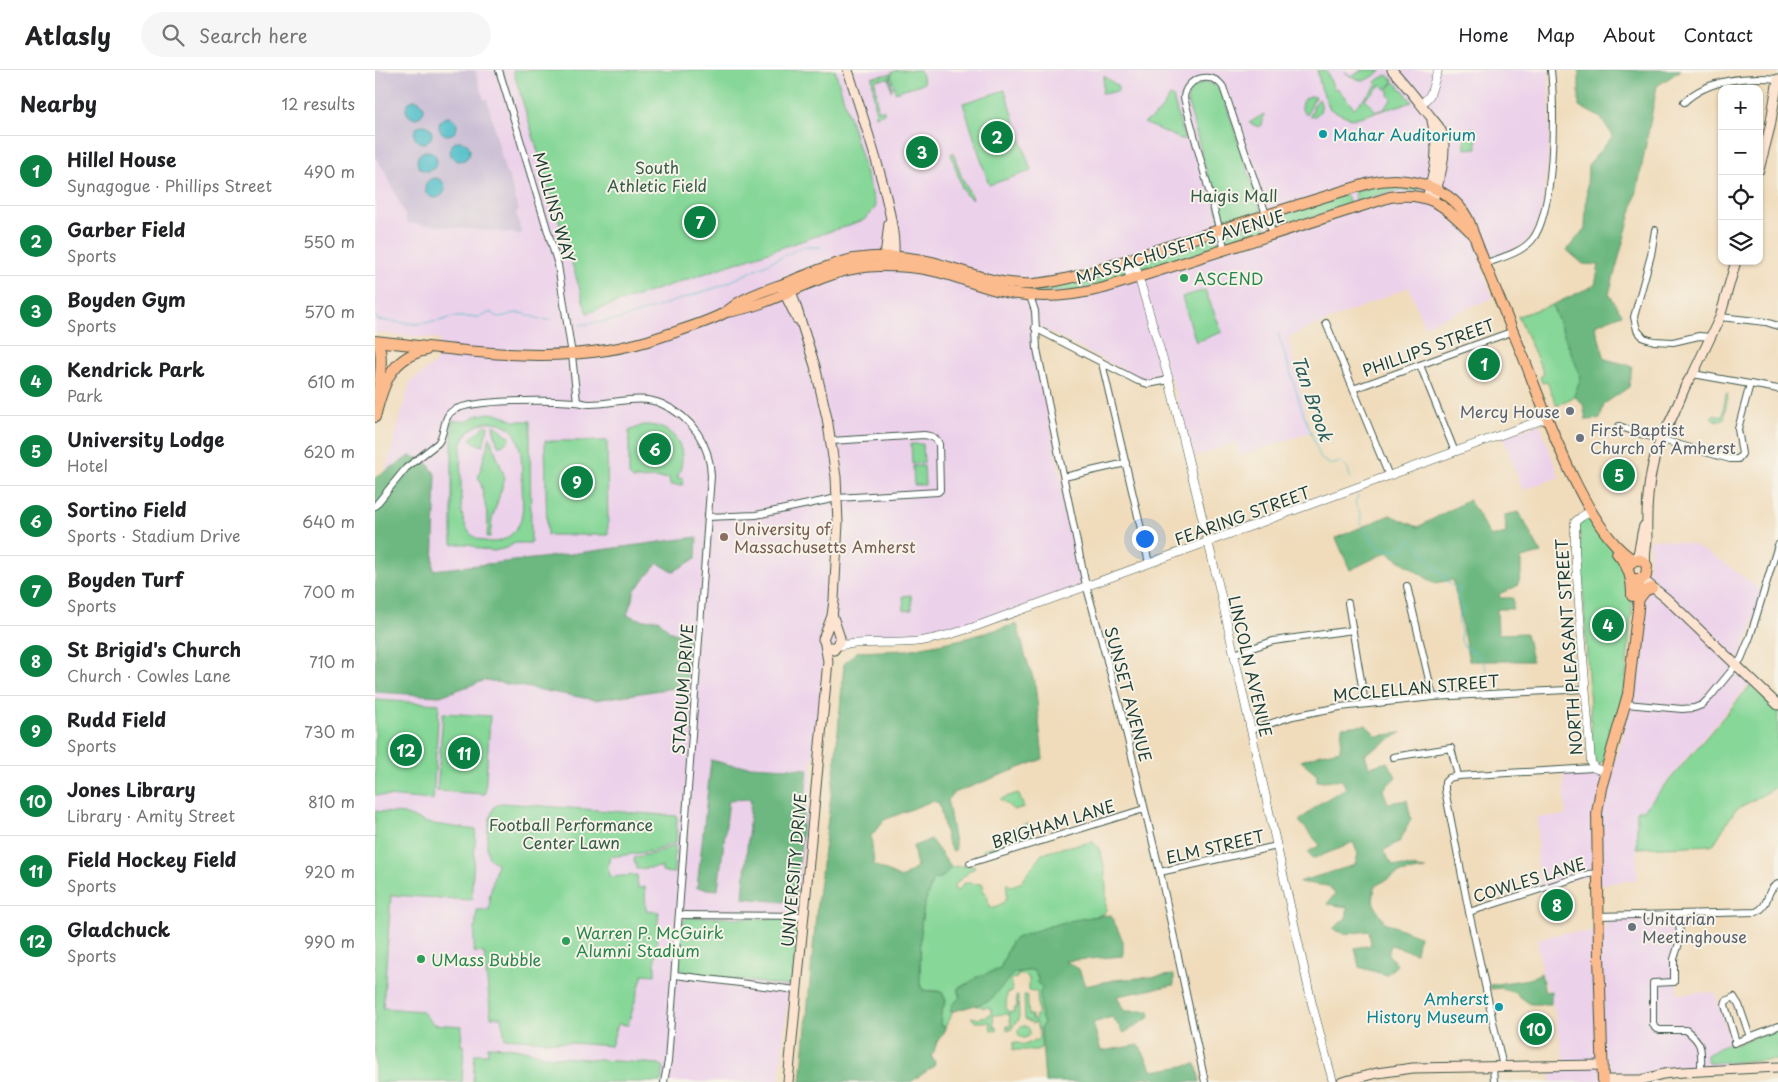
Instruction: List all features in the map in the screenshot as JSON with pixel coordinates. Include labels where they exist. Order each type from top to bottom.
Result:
[{"type":"main road","points":[[848,70],[885,192],[890,221],[889,260]]},
{"type":"main road","points":[[1392,70],[1438,124],[1444,143],[1444,150],[1430,199],[1453,214],[1473,233]]},
{"type":"main road","points":[[1763,155],[1770,128],[1778,79]]},
{"type":"main road","name":"MASSACHUSETTS AVENUE","points":[[438,348],[533,355],[595,352],[662,337],[725,312],[745,300],[786,287],[889,260],[934,263],[989,280],[1024,284],[1062,279],[1377,181],[1405,180],[1433,188]]},
{"type":"main road","points":[[1433,188],[1461,208],[1470,223],[1484,264],[1547,418],[1572,474],[1613,548],[1778,705]]},
{"type":"main road","name":"MASSACHUSETTS AVENUE","points":[[889,260],[938,272],[997,290],[1030,296],[1041,297],[1083,293],[1390,197],[1410,195],[1430,199]]},
{"type":"main road","points":[[1636,623],[1639,611],[1637,591],[1638,570],[1645,557],[1647,542],[1646,521],[1652,471],[1661,439],[1681,399],[1693,381],[1693,374],[1720,317],[1735,265]]},
{"type":"main road","name":"UNIVERSITY DRIVE","points":[[786,287],[792,310],[800,323],[815,366],[831,441],[837,498],[837,561],[832,616],[823,639],[828,661],[788,1082]]},
{"type":"main road","points":[[376,343],[438,348]]},
{"type":"main road","points":[[376,343],[381,349],[376,415]]},
{"type":"main road","points":[[376,415],[389,376],[397,364],[413,353],[438,348]]},
{"type":"main road","points":[[1638,570],[1652,588],[1666,598]]},
{"type":"main road","points":[[1638,570],[1631,679],[1597,813],[1603,1081],[1656,1079],[1663,1074],[1778,1067]]},
{"type":"main road","points":[[1639,599],[1645,591],[1652,588]]},
{"type":"main road","name":"UNIVERSITY DRIVE","points":[[828,661],[840,641],[832,616]]},
{"type":"main road","points":[[827,632],[832,631],[838,634]]},
{"type":"main road","points":[[825,645],[831,648],[837,646]]},
{"type":"main road","points":[[1342,1082],[1405,1069],[1603,1065]]},
{"type":"street","name":"MULLINS WAY","points":[[499,70],[558,265],[572,354]]},
{"type":"street","points":[[1422,104],[1430,95],[1438,70]]},
{"type":"street","points":[[1484,264],[1526,245],[1533,238],[1541,221],[1549,184],[1552,147],[1551,70]]},
{"type":"street","points":[[1225,250],[1184,98],[1187,85],[1197,78],[1210,77],[1218,80],[1223,87],[1273,234]]},
{"type":"street","points":[[1684,102],[1690,96],[1727,81],[1759,78],[1778,79]]},
{"type":"street","points":[[1655,230],[1635,317],[1637,330],[1644,338],[1673,342],[1699,336],[1711,337]]},
{"type":"street","name":"LINCOLN AVENUE","points":[[1129,259],[1169,380],[1234,654],[1312,1004],[1333,1082]]},
{"type":"street","name":"SUNSET AVENUE","points":[[1030,296],[1035,311],[1037,349],[1087,587],[1115,686],[1160,872],[1205,1082]]},
{"type":"street","name":"SUNSET AVENUE","points":[[1035,311],[1041,297]]},
{"type":"street","points":[[1720,317],[1766,322],[1778,326]]},
{"type":"street","points":[[1326,324],[1389,476]]},
{"type":"street","points":[[1035,328],[1143,383],[1169,380]]},
{"type":"street","name":"PHILLIPS STREET","points":[[1353,389],[1511,332]]},
{"type":"street","points":[[572,354],[577,402]]},
{"type":"street","points":[[1102,363],[1149,563]]},
{"type":"street","points":[[1420,365],[1455,452]]},
{"type":"street","points":[[1693,374],[1778,389]]},
{"type":"street","points":[[1619,426],[1730,459],[1738,459],[1742,454],[1738,429],[1750,384]]},
{"type":"street","name":"STADIUM DRIVE","points":[[375,506],[406,468],[442,439],[447,416],[451,411],[463,406],[477,404],[577,402],[590,404],[648,400],[664,405],[685,418],[702,440],[709,459],[711,476],[668,1070],[664,1082]]},
{"type":"street","name":"FEARING STREET","points":[[837,646],[855,643],[912,642],[940,637],[1005,617],[1547,418]]},
{"type":"street","points":[[707,517],[757,515],[837,498],[939,492],[941,487],[939,444],[935,438],[924,435],[831,441]]},
{"type":"street","points":[[1064,477],[1126,463]]},
{"type":"street","name":"NORTH PLEASANT STREET","points":[[1591,511],[1578,519],[1575,525],[1590,760],[1593,768],[1606,772]]},
{"type":"street","points":[[1626,704],[1666,709],[1694,708],[1702,705],[1710,697],[1737,666],[1750,637],[1778,545]]},
{"type":"street","points":[[1407,586],[1433,697]]},
{"type":"street","points":[[1348,603],[1365,704]]},
{"type":"street","points":[[1234,654],[1273,641],[1353,630]]},
{"type":"street","name":"FEARING STREET","points":[[838,634],[855,643]]},
{"type":"street","name":"MCCLELLAN STREET","points":[[1251,730],[1310,712],[1365,704],[1433,697],[1585,689]]},
{"type":"street","points":[[1393,757],[1451,748],[1458,776]]},
{"type":"street","points":[[1503,1067],[1469,912],[1445,790],[1446,780],[1451,776],[1593,768]]},
{"type":"street","name":"BRIGHAM LANE","points":[[970,863],[1144,809]]},
{"type":"street","name":"ELM STREET","points":[[1160,872],[1277,846]]},
{"type":"street","name":"COWLES LANE","points":[[1469,912],[1588,874],[1598,873]]},
{"type":"street","points":[[1598,916],[1756,912],[1765,905],[1768,892],[1772,886],[1778,884]]},
{"type":"street","points":[[1679,914],[1680,940],[1674,959],[1674,982],[1653,982],[1653,1024],[1655,1028],[1660,1030],[1686,1030],[1690,1032],[1700,1045],[1701,1071]]},
{"type":"street","points":[[679,915],[804,916]]},
{"type":"street","points":[[675,974],[797,990]]},
{"type":"street","points":[[1749,1037],[1737,1000],[1732,997],[1727,1000],[1725,1005],[1734,1043],[1778,1026]]},
{"type":"street","points":[[1493,1067],[1494,1082]]},
{"type":"shaded area","points":[[375,70],[475,70],[484,100],[487,99],[506,174],[508,174],[519,210],[516,212],[522,234],[407,223],[386,173],[375,157]]},
{"type":"shaded area","name":"University of Massachusetts Amherst","points":[[475,70],[1549,70],[1550,120],[1548,162],[1541,212],[1537,224],[1528,239],[1522,245],[1480,264],[1493,298],[1424,326],[1409,287],[1288,337],[1310,432],[1241,456],[1236,442],[1191,458],[1171,377],[1143,380],[1031,323],[1036,356],[1083,584],[989,619],[949,631],[896,640],[854,641],[829,653],[822,675],[779,1082],[375,1082],[375,490],[383,480],[410,382],[437,362],[440,339],[375,333],[375,157],[386,173],[407,223],[521,233],[516,211],[519,210],[508,174],[506,174],[487,99],[484,100]]},
{"type":"shaded area","points":[[1540,424],[1559,477],[1523,490],[1503,437]]},
{"type":"shaded area","points":[[1650,539],[1694,545],[1720,560],[1764,592],[1737,666],[1752,681],[1644,809],[1637,810],[1637,880],[1598,884],[1598,873],[1541,889],[1537,865],[1538,817],[1566,816],[1563,771],[1586,770],[1609,776],[1623,737],[1627,714],[1634,695],[1640,655],[1642,622],[1640,615],[1649,562]]},
{"type":"shaded area","points":[[1679,914],[1676,960],[1677,994],[1715,992],[1739,1069],[1603,1082],[1551,1082],[1550,1069],[1565,1065],[1554,1008],[1542,975],[1537,939],[1564,933],[1605,932],[1608,917]]},
{"type":"green space","name":"South Athletic Field","points":[[513,70],[835,70],[876,207],[864,220],[587,313]]},
{"type":"green space","points":[[896,70],[920,70],[924,83],[895,92],[891,73]]},
{"type":"green space","points":[[1317,70],[1326,70],[1334,89],[1337,88],[1354,108],[1377,85],[1376,81],[1387,75],[1394,81],[1386,89],[1381,85],[1365,99],[1376,111],[1385,109],[1392,99],[1388,95],[1390,92],[1387,90],[1394,82],[1412,102],[1352,119],[1330,109],[1321,88]]},
{"type":"green space","points":[[1362,70],[1382,70],[1368,79],[1359,80],[1352,77]]},
{"type":"green space","points":[[1579,70],[1681,70],[1657,86],[1637,191],[1609,294],[1622,314],[1595,325],[1605,359],[1632,366],[1629,387],[1604,404],[1600,419],[1586,420],[1583,404],[1574,396],[1581,377],[1552,305],[1595,285],[1599,265],[1583,264],[1567,250],[1585,228],[1588,165],[1613,136],[1601,118],[1579,106]]},
{"type":"green space","points":[[890,74],[891,91],[889,78],[875,80],[878,110],[884,110],[884,113],[876,116],[872,77]]},
{"type":"green space","points":[[1104,76],[1118,86],[1118,91],[1102,94]]},
{"type":"green space","name":"Haigis Mall","points":[[1204,82],[1215,85],[1222,93],[1261,210],[1223,225],[1220,221],[1187,99],[1192,88]]},
{"type":"green space","points":[[1005,90],[1031,171],[989,185],[963,103]]},
{"type":"green space","points":[[1170,96],[1173,97],[1183,140],[1144,123],[1158,114]]},
{"type":"green space","points":[[1311,96],[1315,97],[1307,115],[1302,110],[1301,104],[1304,99]]},
{"type":"green space","points":[[1319,99],[1321,108],[1319,113],[1310,117],[1314,105]]},
{"type":"green space","points":[[1264,114],[1262,125],[1259,127],[1249,123]]},
{"type":"green space","points":[[1475,128],[1477,148],[1465,149],[1464,129]]},
{"type":"green space","points":[[953,152],[962,178],[973,199],[966,195],[962,188],[951,154]]},
{"type":"green space","points":[[1383,183],[1419,187],[1418,191],[1395,191],[1379,194],[1358,203],[1356,202],[1354,192]]},
{"type":"green space","points":[[1345,194],[1350,205],[1276,229],[1273,227],[1272,217]]},
{"type":"green space","points":[[1261,221],[1266,226],[1265,232],[1229,243],[1226,240],[1226,233]]},
{"type":"green space","points":[[1216,236],[1219,247],[1146,271],[1141,271],[1137,261]]},
{"type":"green space","points":[[1122,266],[1126,274],[1125,277],[1077,291],[1027,293],[993,284],[1010,286]]},
{"type":"green space","points":[[1205,290],[1222,332],[1196,342],[1182,297]]},
{"type":"green space","points":[[1552,305],[1581,377],[1574,396],[1557,406],[1547,382],[1542,383],[1540,377],[1544,374],[1518,316]]},
{"type":"green space","points":[[1726,394],[1728,394],[1724,419],[1721,421],[1714,420],[1711,417],[1713,415],[1722,417]]},
{"type":"green space","points":[[488,413],[499,414],[514,421],[530,421],[531,543],[515,543],[507,548],[494,551],[480,549],[469,544],[452,544],[452,421],[468,421],[476,416]],"holes":[[[487,422],[499,423],[508,427],[518,440],[523,500],[521,520],[516,528],[506,538],[492,542],[473,536],[464,522],[461,504],[461,446],[467,434],[474,428]]]},
{"type":"green space","points":[[486,425],[488,426],[483,446],[470,439]]},
{"type":"green space","points":[[495,425],[511,438],[506,443],[498,446],[493,426]]},
{"type":"green space","points":[[643,425],[664,429],[672,434],[677,441],[681,449],[682,458],[677,478],[683,478],[683,485],[670,485],[669,478],[633,479],[629,475],[629,431]]},
{"type":"green space","points":[[490,437],[505,478],[492,519],[490,537],[487,537],[488,519],[480,479],[478,478]]},
{"type":"green space","points":[[545,441],[607,441],[608,535],[547,535]]},
{"type":"green space","points":[[911,444],[923,444],[924,463],[912,464]]},
{"type":"green space","points":[[410,456],[426,461],[436,475],[433,570],[697,537],[696,558],[673,572],[658,563],[635,590],[627,615],[643,620],[658,619],[671,632],[690,638],[686,686],[595,700],[486,680],[440,696],[375,692],[375,478]]},
{"type":"green space","points":[[913,466],[924,466],[925,485],[914,485]]},
{"type":"green space","points":[[1469,500],[1491,537],[1506,533],[1505,515],[1519,512],[1541,553],[1521,558],[1521,575],[1517,586],[1499,594],[1500,598],[1513,598],[1513,609],[1497,609],[1498,634],[1526,633],[1532,661],[1469,661],[1453,580],[1434,583],[1387,552],[1350,570],[1336,538],[1390,515],[1418,527]]},
{"type":"green space","points":[[1586,518],[1591,520],[1623,562],[1632,606],[1625,686],[1617,721],[1610,735],[1603,762],[1600,764],[1595,762],[1593,757],[1579,523]]},
{"type":"green space","points":[[911,595],[912,610],[904,610],[903,596]]},
{"type":"green space","points":[[1017,624],[1035,683],[1043,759],[954,793],[948,800],[948,803],[956,849],[954,851],[952,851],[947,841],[939,803],[932,801],[884,820],[871,836],[874,865],[901,878],[917,868],[913,846],[931,840],[951,867],[943,877],[934,879],[932,882],[924,906],[921,924],[920,986],[923,990],[942,992],[946,1001],[941,1013],[940,1025],[945,1027],[945,1030],[931,1056],[935,1062],[934,1066],[911,1082],[801,1082],[817,904],[835,764],[844,664],[856,652],[907,650],[963,639]]},
{"type":"green space","points":[[1751,685],[1778,710],[1777,787],[1735,810],[1713,845],[1637,848],[1637,810],[1644,810]]},
{"type":"green space","points":[[375,700],[439,704],[433,800],[375,795]]},
{"type":"green space","points":[[443,713],[490,716],[485,794],[437,791]]},
{"type":"green space","points":[[1366,725],[1377,736],[1401,733],[1365,754],[1369,767],[1388,762],[1396,777],[1383,790],[1388,803],[1407,800],[1411,819],[1400,841],[1383,851],[1393,865],[1426,869],[1399,873],[1375,886],[1373,902],[1384,922],[1419,936],[1416,953],[1391,945],[1388,954],[1397,965],[1386,975],[1359,967],[1355,948],[1371,945],[1369,931],[1345,934],[1333,929],[1347,917],[1347,907],[1327,904],[1335,894],[1328,886],[1298,882],[1355,865],[1358,854],[1353,842],[1312,859],[1308,852],[1320,845],[1299,821],[1320,803],[1346,788],[1342,780],[1317,781],[1317,774],[1301,761],[1340,750],[1342,727]]},
{"type":"green space","points":[[711,760],[730,765],[808,769],[796,894],[783,902],[743,898],[751,799],[729,800],[718,890],[697,888]]},
{"type":"green space","points":[[1018,793],[1024,807],[1014,810],[1000,799]]},
{"type":"green space","points":[[502,803],[677,816],[676,842],[655,851],[609,857],[609,877],[637,875],[638,888],[645,887],[646,911],[659,912],[655,975],[643,974],[628,1025],[618,1024],[611,1046],[505,1038],[501,1017],[491,1017],[484,953],[474,952],[474,939],[477,910],[489,910],[489,898],[497,863],[490,859],[488,855],[488,830],[495,806]]},
{"type":"green space","points":[[375,811],[404,814],[427,823],[476,830],[471,900],[391,895],[383,1008],[422,1011],[433,1024],[462,1026],[461,1045],[464,1046],[462,1082],[375,1082]]},
{"type":"green space","points":[[1028,823],[1033,838],[1010,845],[1006,831]]},
{"type":"green space","points":[[1006,842],[1007,846],[984,854],[983,849]]},
{"type":"green space","points":[[1093,842],[1098,847],[1104,864],[1106,910],[1104,914],[1047,927],[1014,939],[1000,969],[960,986],[960,997],[951,1012],[950,1019],[945,1027],[940,1025],[941,1013],[946,1001],[944,996],[937,991],[923,990],[919,982],[922,915],[929,889],[934,879],[943,877],[950,867],[974,865],[974,869],[970,870],[954,886],[955,890],[958,891],[964,883],[983,884],[983,892],[986,893],[990,908],[1003,903],[1007,894],[1006,883],[1011,886],[1020,883],[1042,854],[1065,847]]},
{"type":"green space","name":"Football Performance Center Lawn","points":[[675,845],[674,873],[662,872],[662,867],[636,869],[635,857],[656,853]]},
{"type":"green space","points":[[1111,915],[1123,941],[1123,956],[1065,961],[1079,969],[1085,986],[1114,980],[1174,975],[1174,985],[1117,996],[1124,1011],[1149,1011],[1150,1017],[1124,1033],[1112,1017],[1093,1023],[1101,1051],[1139,1045],[1153,1071],[1196,1064],[1200,1082],[1155,1082],[1156,1078],[1150,1079],[1146,1077],[1131,1082],[1045,1082],[1041,1028],[1044,1022],[1041,1017],[1040,992],[1043,988],[1037,983],[1038,978],[1033,970],[1014,973],[989,1001],[951,1012],[952,1005],[960,997],[958,988],[970,983],[975,978],[1000,969],[1014,939],[1062,923]]},
{"type":"green space","points":[[689,917],[796,920],[798,925],[792,983],[785,986],[686,973],[681,970],[678,963],[678,952],[682,924]]},
{"type":"green space","points":[[1033,970],[1043,988],[1042,1019],[1044,1022],[1041,1028],[1041,1048],[1036,1050],[1013,1050],[1014,1042],[1025,1045],[1035,1040],[1037,1041],[1039,1036],[1036,1022],[1033,1024],[1025,1019],[1024,995],[1027,995],[1029,1015],[1032,1015],[1032,1019],[1035,1020],[1038,1014],[1037,991],[1029,991],[1029,978],[1025,975],[1017,975],[1017,978],[1011,979],[1012,992],[1007,993],[1006,1008],[1008,1012],[1014,1012],[1014,1008],[1017,1008],[1016,996],[1018,996],[1019,1020],[1011,1030],[1007,1030],[1007,1026],[1011,1026],[1009,1014],[993,1015],[994,1027],[997,1028],[997,1031],[991,1030],[990,1022],[975,1022],[971,1017],[979,1019],[992,1014],[991,1009],[976,1006],[976,1004],[989,1001],[1014,973]]},
{"type":"green space","points":[[1541,973],[1545,992],[1551,991],[1551,1004],[1530,1004],[1515,993],[1501,988],[1491,989],[1490,985],[1529,979]]},
{"type":"green space","points":[[1022,1026],[1026,1026],[1030,1032],[1026,1038],[1022,1038],[1018,1034],[1018,1030]]},
{"type":"green space","points":[[1778,1028],[1778,1060],[1709,1063],[1707,1061],[1707,1055],[1730,1042],[1732,1046]]},
{"type":"green space","points":[[488,1046],[516,1048],[543,1056],[659,1064],[664,1067],[661,1082],[473,1082],[475,1054],[488,1054]]},
{"type":"water","points":[[415,100],[421,103],[424,109],[421,115],[415,118],[409,115],[406,109],[409,103]]},
{"type":"water","points":[[448,117],[454,120],[457,126],[454,132],[448,135],[442,132],[439,126],[442,120]]},
{"type":"water","points":[[423,125],[429,128],[432,134],[429,140],[423,143],[417,140],[414,134],[417,128]]},
{"type":"water","points":[[456,141],[464,141],[470,147],[470,155],[464,161],[456,161],[450,155],[450,147]]},
{"type":"water","points":[[423,151],[431,151],[437,157],[437,165],[431,171],[423,171],[417,165],[417,157]]},
{"type":"water","points":[[431,178],[439,178],[445,184],[445,192],[439,198],[431,198],[425,192],[425,184]]},
{"type":"waterway","points":[[580,325],[620,319],[721,286],[802,247],[821,247]]},
{"type":"waterway","points":[[375,316],[378,320],[415,324],[440,321],[452,317],[480,317],[491,312],[498,317],[518,313],[550,320]]},
{"type":"waterway","name":"Tan Brook","points":[[1278,333],[1302,409],[1321,459],[1331,465],[1340,462],[1348,469],[1351,480]]},
{"type":"waterway","name":"Tan Brook","points":[[1358,496],[1355,503],[1361,515],[1360,523],[1378,548],[1396,550],[1411,539],[1451,585],[1460,589],[1456,596],[1462,609],[1458,620],[1461,640],[1464,646],[1478,655],[1485,665],[1488,685]]},
{"type":"place","name":"Mahar Auditorium","points":[[1323,134]]},
{"type":"place","name":"Garber Field","points":[[997,137]]},
{"type":"place","name":"Boyden Gym","points":[[922,152]]},
{"type":"place","name":"Boyden Turf","points":[[700,222]]},
{"type":"place","name":"ASCEND","points":[[1184,278]]},
{"type":"place","name":"Hillel House","points":[[1484,364]]},
{"type":"place","name":"Mercy House","points":[[1570,411]]},
{"type":"place","name":"First Baptist Church of Amherst","points":[[1580,438]]},
{"type":"place","name":"Sortino Field","points":[[655,449]]},
{"type":"place","name":"University Lodge","points":[[1619,475]]},
{"type":"place","name":"Rudd Field","points":[[577,482]]},
{"type":"place","name":"University of Massachusetts Amherst","points":[[724,537]]},
{"type":"place","name":"Kendrick Park","points":[[1608,625]]},
{"type":"place","name":"Gladchuck","points":[[406,750]]},
{"type":"place","name":"Field Hockey Field","points":[[464,753]]},
{"type":"place","name":"St Brigid's Church","points":[[1557,905]]},
{"type":"place","name":"Unitarian Meetinghouse","points":[[1632,927]]},
{"type":"place","name":"Warren P. McGuirk Alumni Stadium","points":[[566,941]]},
{"type":"place","name":"UMass Bubble","points":[[421,959]]},
{"type":"place","name":"Amherst History Museum","points":[[1499,1007]]},
{"type":"place","name":"Jones Library","points":[[1536,1029]]}]
